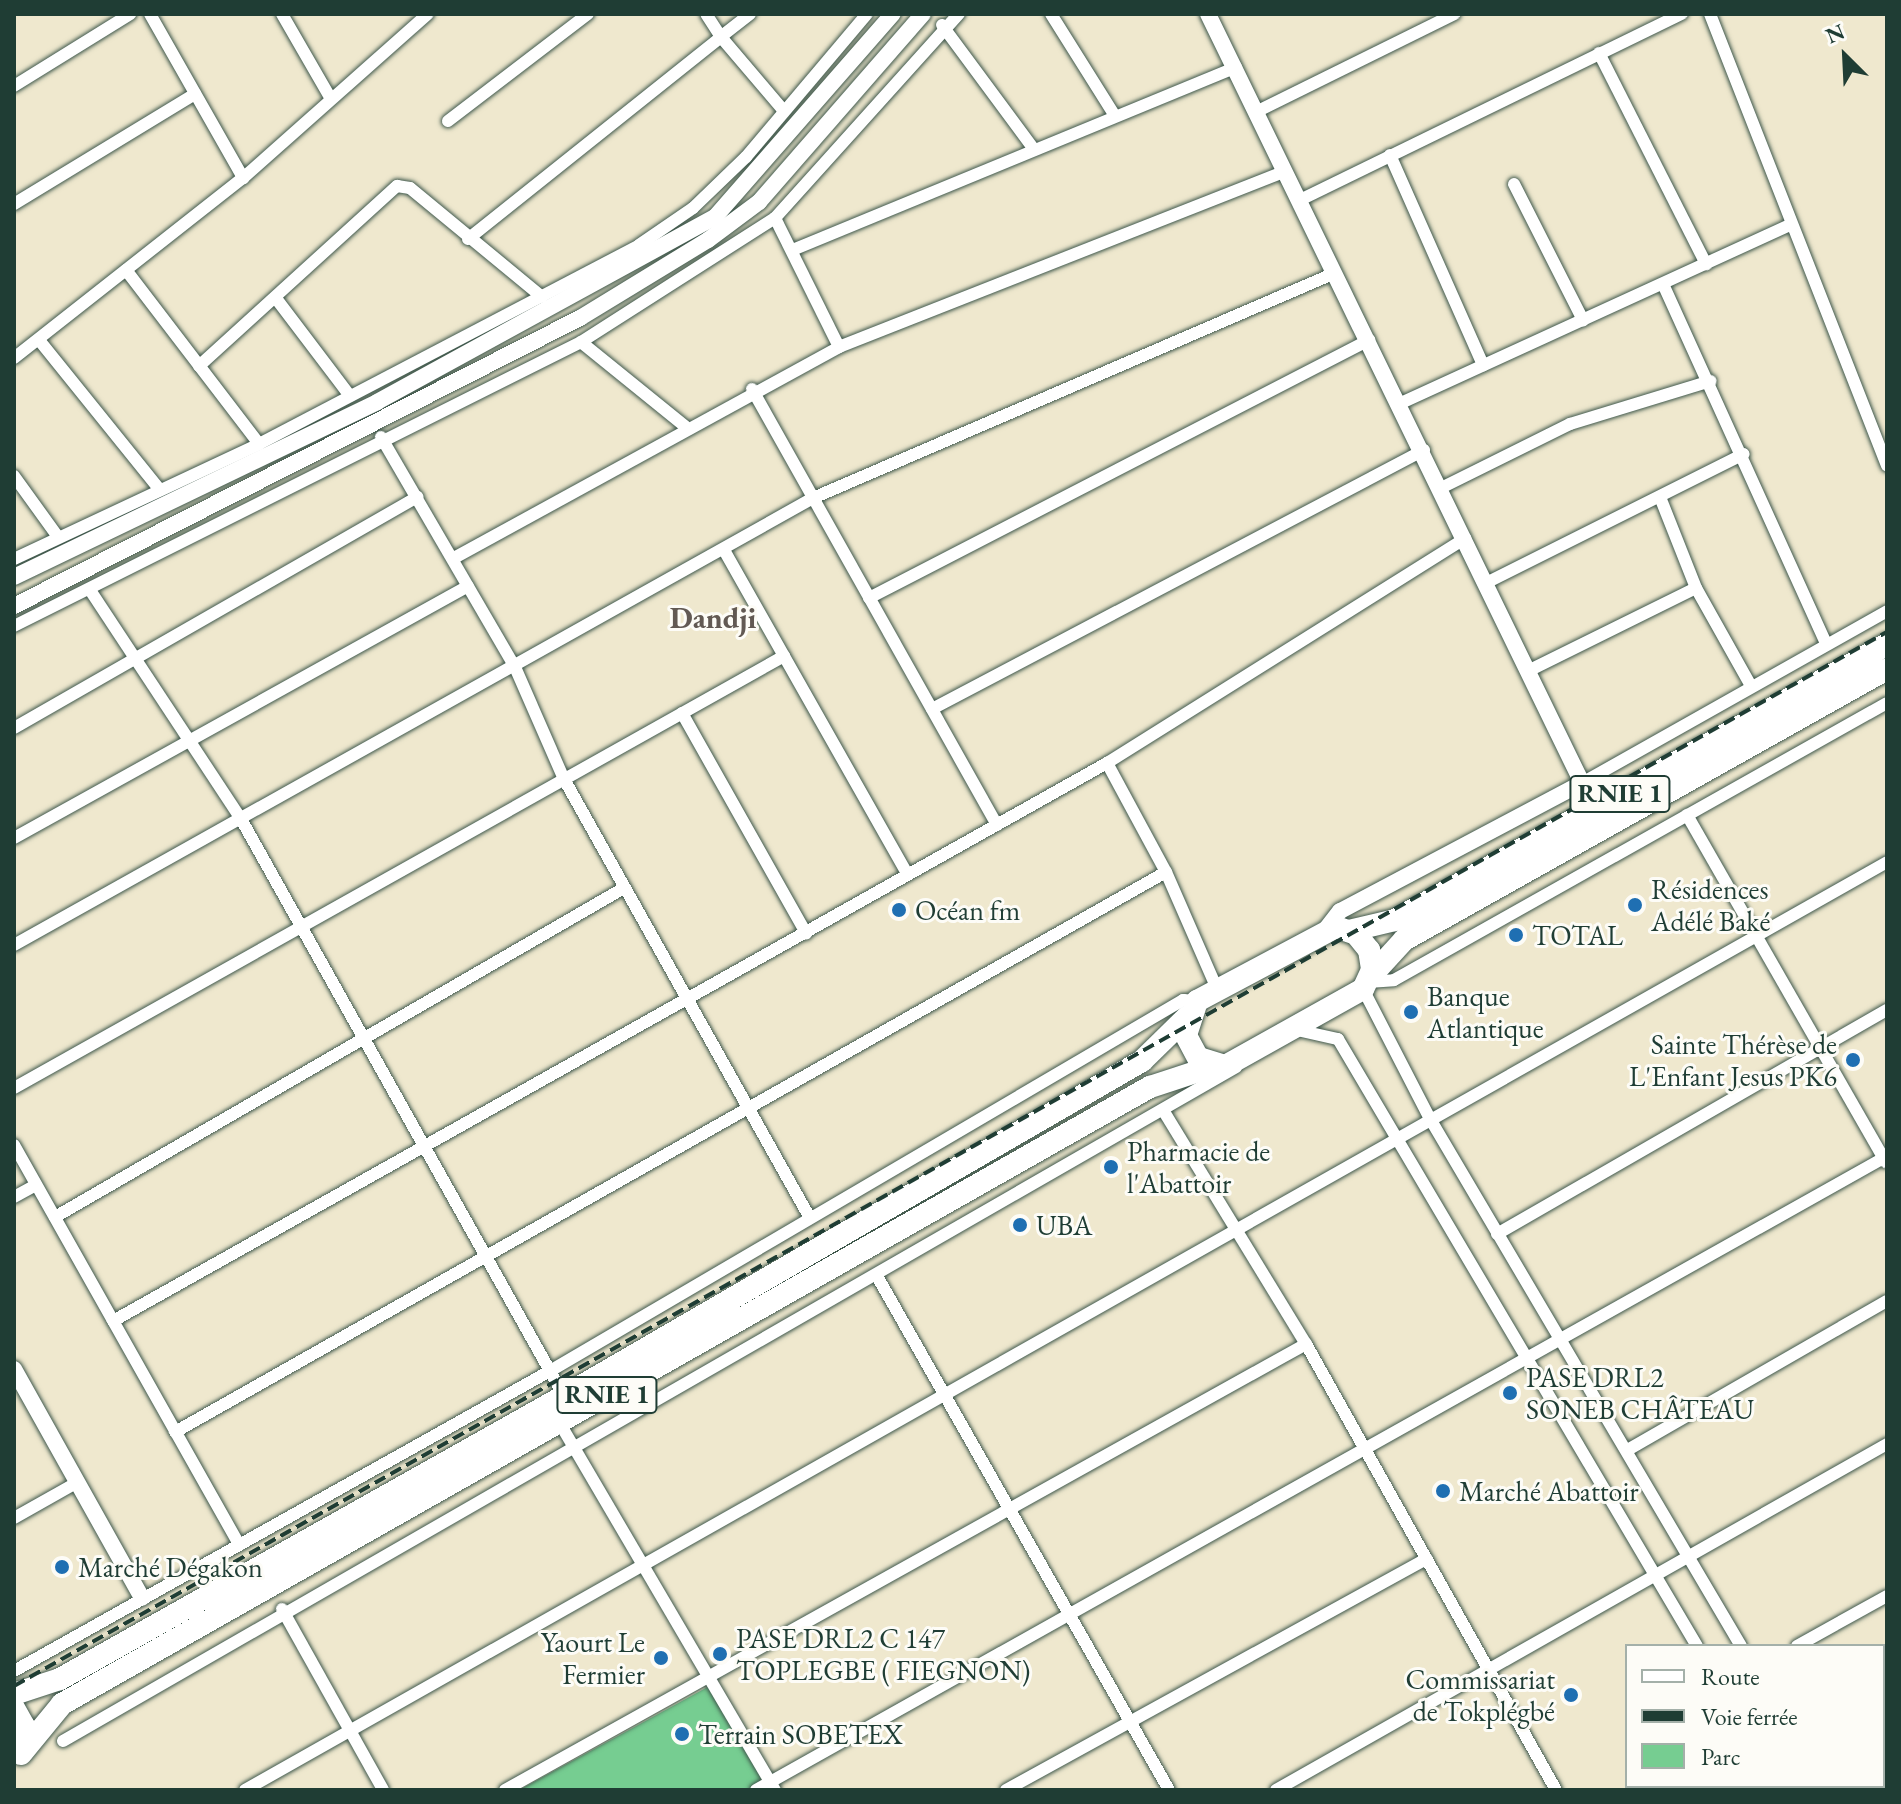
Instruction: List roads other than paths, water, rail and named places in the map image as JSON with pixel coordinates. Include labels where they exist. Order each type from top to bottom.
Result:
[{"type":"highway","name":"RNIE 1","points":[[14,1694],[60,1679],[564,1396],[1142,1061],[1201,1002],[1325,930],[1349,931],[1395,920],[1887,644]]},
{"type":"highway","name":"RNIE 1","points":[[18,1760],[62,1704],[1167,1078],[1243,1059],[1297,1030],[1367,982],[1404,940],[1887,669]]},
{"type":"highway","points":[[1349,931],[1369,950],[1367,982]]},
{"type":"highway","points":[[1201,1002],[1190,1045],[1214,1066]]},
{"type":"highway","name":"RNIE 1","points":[[14,1708],[25,1732],[18,1760]]},
{"type":"street","points":[[14,86],[130,14]]},
{"type":"street","points":[[150,14],[243,178]]},
{"type":"street","points":[[282,14],[330,97]]},
{"type":"street","points":[[14,358],[243,178],[330,97],[428,14]]},
{"type":"street","points":[[448,121],[588,14]]},
{"type":"street","points":[[706,14],[721,37],[784,111]]},
{"type":"street","points":[[468,239],[750,14]]},
{"type":"street","points":[[14,559],[259,444],[542,297],[693,208],[784,111],[867,14]]},
{"type":"street","points":[[14,577],[377,402],[715,217],[893,14]]},
{"type":"street","points":[[14,606],[566,325],[708,240],[759,202],[923,14]]},
{"type":"street","points":[[14,626],[90,590],[381,437],[581,342],[775,218],[942,25],[959,14]]},
{"type":"street","points":[[1051,14],[1115,116]]},
{"type":"street","points":[[1208,14],[1258,111],[1298,201],[1443,487],[1582,783]]},
{"type":"street","points":[[1258,111],[1454,14]]},
{"type":"street","points":[[1298,201],[1682,14]]},
{"type":"street","points":[[1710,14],[1789,225],[1887,466]]},
{"type":"street","points":[[942,25],[1033,148]]},
{"type":"street","points":[[1599,53],[1706,264]]},
{"type":"street","points":[[795,249],[1033,148],[1236,67]]},
{"type":"street","points":[[14,204],[195,94]]},
{"type":"street","points":[[1390,155],[1483,365]]},
{"type":"street","points":[[454,558],[752,389],[839,347],[1284,172]]},
{"type":"street","points":[[1514,184],[1583,320]]},
{"type":"street","points":[[199,366],[278,301],[397,186],[410,188],[542,297]]},
{"type":"street","points":[[775,218],[795,249],[839,347]]},
{"type":"street","points":[[1401,403],[1789,225]]},
{"type":"street","points":[[126,270],[259,444]]},
{"type":"street","points":[[14,945],[813,498],[1335,273]]},
{"type":"street","points":[[1663,284],[1711,381],[1826,644]]},
{"type":"street","points":[[278,301],[350,396]]},
{"type":"street","points":[[39,340],[160,490]]},
{"type":"street","points":[[869,598],[1369,340]]},
{"type":"street","points":[[581,342],[686,427]]},
{"type":"street","points":[[1443,487],[1570,424],[1711,381]]},
{"type":"street","points":[[752,389],[997,825]]},
{"type":"street","points":[[381,437],[515,667],[564,779],[744,1107],[810,1218]]},
{"type":"street","points":[[932,709],[1424,450]]},
{"type":"street","points":[[1486,583],[1744,454]]},
{"type":"street","points":[[14,476],[58,537]]},
{"type":"street","points":[[14,728],[417,497]]},
{"type":"street","points":[[1660,497],[1696,588],[1751,686]]},
{"type":"street","points":[[113,1321],[425,1147],[684,997],[806,933],[1107,763],[1465,538]]},
{"type":"street","points":[[724,550],[908,875]]},
{"type":"street","points":[[14,838],[468,586]]},
{"type":"street","points":[[1528,671],[1696,588]]},
{"type":"street","points":[[90,590],[241,819],[564,1396]]},
{"type":"street","points":[[1325,930],[1340,911],[1582,783],[1887,611]]},
{"type":"street","points":[[14,1088],[784,656]]},
{"type":"street","points":[[1740,1644],[1631,1448],[1497,1234],[1429,1117],[1367,982],[1394,980],[1887,703]]},
{"type":"street","points":[[682,713],[806,933]]},
{"type":"street","points":[[14,1671],[550,1371],[1183,1000],[1201,1002],[1166,872],[1107,763]]},
{"type":"street","points":[[756,1790],[773,1786],[1070,1615],[1886,1160],[1823,1044],[1687,815]]},
{"type":"street","points":[[245,1790],[640,1565],[1236,1233],[1429,1117],[1887,862]]},
{"type":"street","points":[[175,1432],[744,1107],[1166,872]]},
{"type":"street","points":[[55,1217],[624,888]]},
{"type":"street","points":[[1497,1234],[1887,1010]]},
{"type":"street","points":[[1297,1030],[1338,1039],[1393,1139],[1529,1359],[1696,1644]]},
{"type":"street","points":[[63,1741],[282,1609],[877,1276],[1163,1110],[1243,1059]]},
{"type":"street","points":[[1163,1110],[1306,1344],[1554,1786],[1539,1790]]},
{"type":"street","points":[[14,1145],[239,1545]]},
{"type":"street","points":[[14,1197],[36,1185]]},
{"type":"street","points":[[877,1276],[1169,1790]]},
{"type":"street","points":[[1631,1448],[1887,1301]]},
{"type":"street","points":[[505,1790],[1306,1344]]},
{"type":"street","points":[[14,1369],[142,1598]]},
{"type":"street","points":[[559,1422],[577,1446],[640,1565],[773,1786]]},
{"type":"street","points":[[1276,1790],[1887,1444]]},
{"type":"street","points":[[14,1518],[76,1483]]},
{"type":"street","points":[[1006,1790],[1427,1559]]},
{"type":"street","points":[[1801,1644],[1887,1596]]},
{"type":"street","points":[[282,1609],[383,1790]]},
{"type":"railway","points":[[14,1686],[1887,632]]},
{"type":"place","name":"Résidences Adélé Baké","points":[[1635,905]]},
{"type":"place","name":"Océan fm","points":[[899,910]]},
{"type":"place","name":"TOTAL","points":[[1516,935]]},
{"type":"place","name":"Banque Atlantique","points":[[1411,1012]]},
{"type":"place","name":"Sainte Thérèse de L'Enfant Jesus PK6","points":[[1853,1060]]},
{"type":"place","name":"Pharmacie de l'Abattoir","points":[[1111,1167]]},
{"type":"place","name":"UBA","points":[[1020,1225]]},
{"type":"place","name":"PASE DRL2 SONEB CHÂTEAU","points":[[1510,1393]]},
{"type":"place","name":"Marché Abattoir","points":[[1443,1491]]},
{"type":"place","name":"Marché Dégakon","points":[[62,1567]]},
{"type":"place","name":"PASE DRL2 C 147 TOPLEGBE ( FIEGNON)","points":[[720,1654]]},
{"type":"place","name":"Yaourt Le Fermier","points":[[661,1658]]},
{"type":"place","name":"Commissariat de Tokplégbé","points":[[1571,1695]]},
{"type":"place","name":"Terrain SOBETEX","points":[[682,1734]]},
{"type":"district","name":"Dandji","points":[[713,618]]}]
